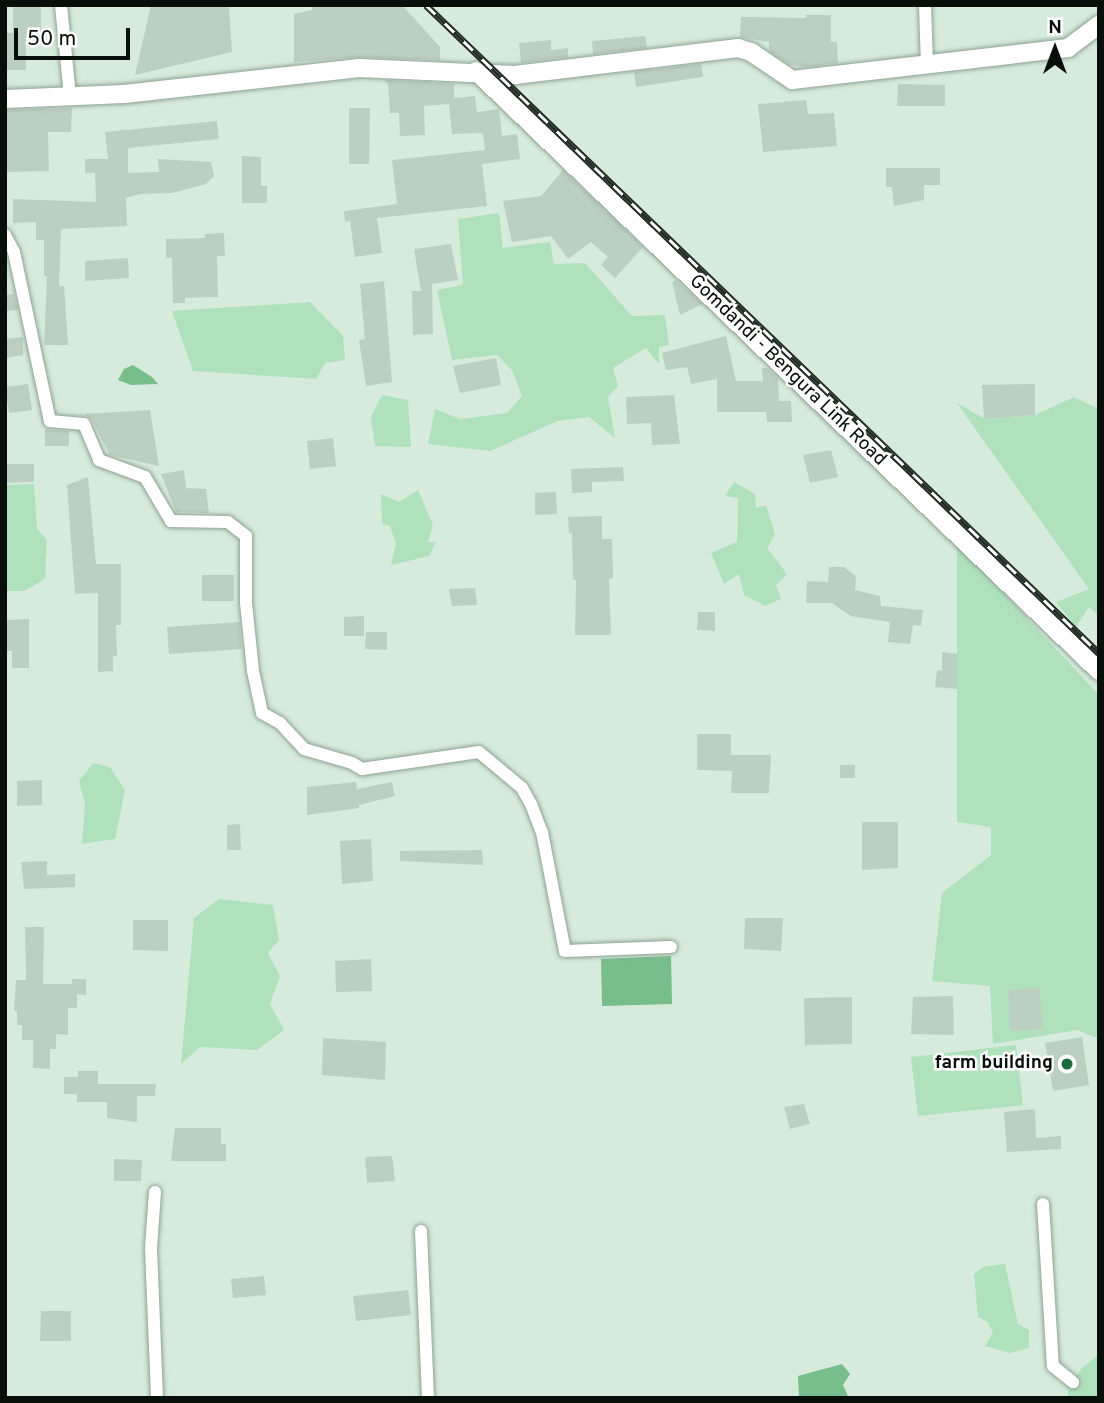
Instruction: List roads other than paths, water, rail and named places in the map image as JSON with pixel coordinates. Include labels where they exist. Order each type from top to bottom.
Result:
[{"type":"main road","points":[[5,99],[124,94],[360,68],[515,75],[738,48],[751,52],[792,80],[1068,48],[1099,25]]},
{"type":"main road","name":"Gomdandi - Bengura Link Road","points":[[476,72],[1099,671]]},
{"type":"street","points":[[61,5],[71,96]]},
{"type":"street","points":[[925,5],[927,64]]},
{"type":"street","points":[[5,235],[14,252],[50,421],[84,424],[99,460],[145,477],[171,521],[228,522],[246,536],[246,603],[253,671],[262,713],[280,723],[304,749],[352,763],[362,769],[478,752],[522,788],[531,804],[542,832],[565,951],[671,947]]},
{"type":"street","points":[[155,1192],[150,1248],[156,1398]]},
{"type":"street","points":[[1043,1205],[1053,1366],[1073,1382]]},
{"type":"street","points":[[421,1231],[428,1398]]},
{"type":"railway","points":[[426,5],[1099,653]]},
{"type":"place","name":"farm building","points":[[1067,1064]]}]
